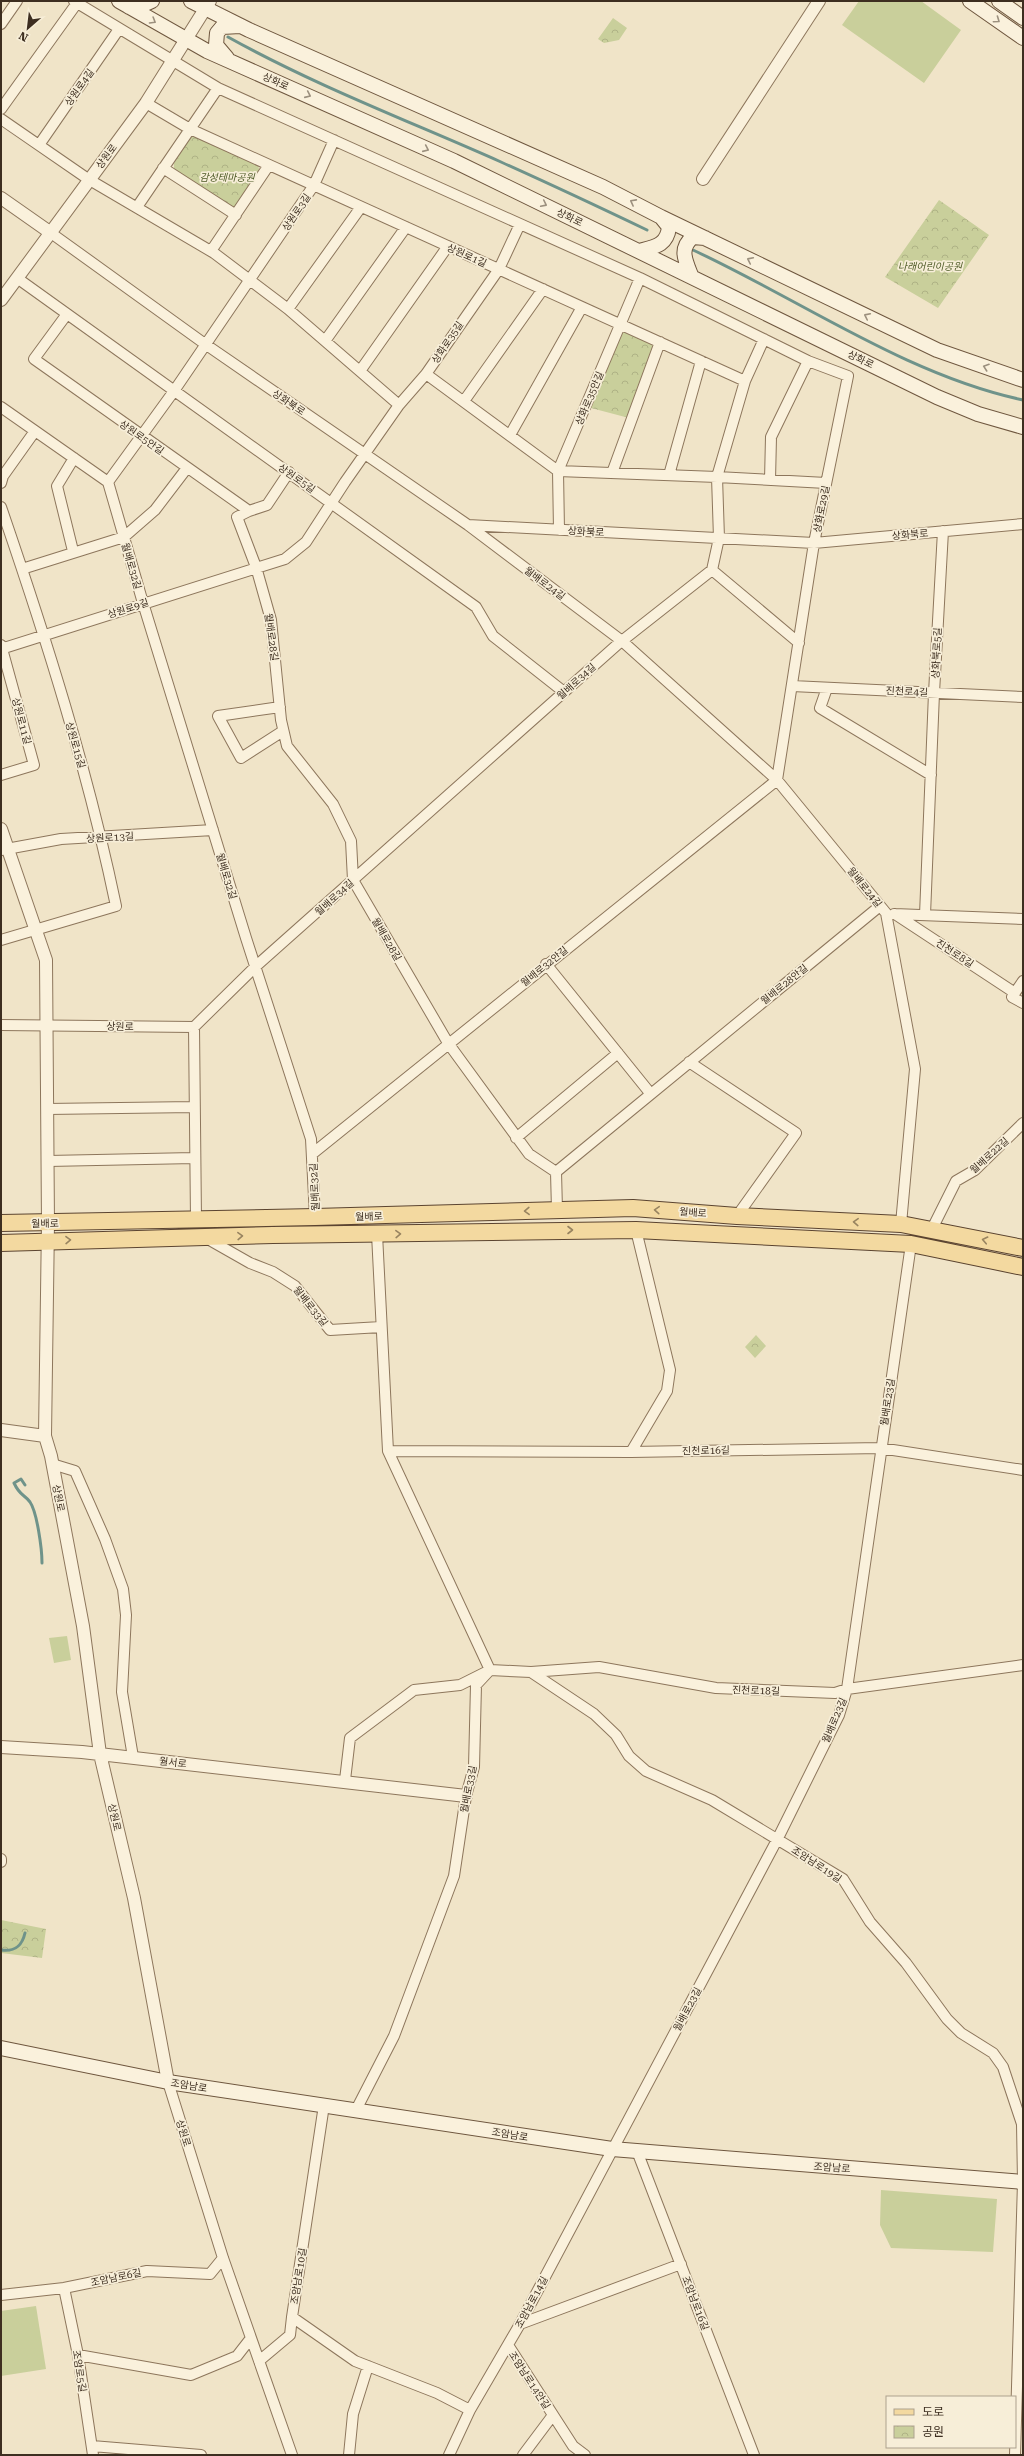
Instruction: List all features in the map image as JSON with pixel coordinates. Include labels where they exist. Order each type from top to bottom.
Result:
[{"type":"main road","points":[[124,4],[141,6],[152,1]]},
{"type":"main road","points":[[191,1],[207,4],[242,27],[603,187],[660,217],[937,350],[1023,380]]},
{"type":"main road","points":[[970,1],[1023,38]]},
{"type":"main road","points":[[999,1],[1023,18]]},
{"type":"main road","name":"상화로","points":[[124,4],[186,40],[454,161],[691,275],[937,397],[978,414],[1023,427]]},
{"type":"main road","points":[[229,60],[216,45],[216,33],[222,27],[230,25],[242,27]]},
{"type":"main road","points":[[638,250],[660,245],[666,239],[669,227],[660,217]]},
{"type":"main road","points":[[691,275],[683,254],[684,246],[693,237],[705,238]]},
{"type":"main road","name":"월배로","points":[[1,1223],[196,1220],[633,1208],[737,1216],[901,1224],[1023,1248]]},
{"type":"main road","name":"월배로","points":[[1,1243],[204,1237],[636,1230],[808,1237],[911,1244],[1023,1267]]},
{"type":"main road","name":"조암남로","points":[[1,2048],[168,2082],[612,2150],[1023,2182]]},
{"type":"street","points":[[1,24],[17,1]]},
{"type":"street","points":[[703,179],[819,1]]},
{"type":"street","points":[[1,109],[75,2],[172,62],[218,88],[640,278],[808,361],[771,437],[770,480]]},
{"type":"street","name":"상원로","points":[[1,300],[51,233],[88,179],[146,103],[207,4]]},
{"type":"street","name":"상원로4길","points":[[39,145],[119,29]]},
{"type":"street","points":[[137,207],[218,88]]},
{"type":"street","name":"상원로1길","points":[[146,103],[190,129],[745,381]]},
{"type":"street","points":[[1,119],[88,179],[211,251],[288,309],[399,405]]},
{"type":"street","name":"상원로3길","points":[[250,280],[314,185],[334,140]]},
{"type":"street","points":[[211,251],[269,165]]},
{"type":"street","points":[[163,168],[236,215]]},
{"type":"street","name":"상화북로","points":[[1,198],[205,344],[468,525],[814,543],[1023,524]]},
{"type":"street","points":[[288,309],[362,207]]},
{"type":"street","name":"상화로35길","points":[[365,454],[399,405],[426,374],[499,269],[520,224]]},
{"type":"street","points":[[325,341],[406,227]]},
{"type":"street","points":[[360,371],[448,246]]},
{"type":"street","name":"상원로5길","points":[[17,278],[332,502],[476,607],[494,636],[564,692]]},
{"type":"street","name":"상화로35안길","points":[[558,471],[640,278]]},
{"type":"street","points":[[1,407],[108,482],[174,391],[250,280]]},
{"type":"street","points":[[464,401],[543,289]]},
{"type":"street","points":[[510,436],[582,307]]},
{"type":"street","name":"상원로5안길","points":[[67,314],[34,359],[249,511]]},
{"type":"street","points":[[622,641],[712,570],[719,538],[717,477],[745,381],[764,339]]},
{"type":"street","points":[[612,473],[660,342]]},
{"type":"street","points":[[669,475],[702,361]]},
{"type":"street","name":"상화로29길","points":[[777,780],[814,543],[848,376],[808,361]]},
{"type":"street","points":[[426,374],[558,471],[826,483]]},
{"type":"street","points":[[1,483],[3,476],[35,431]]},
{"type":"street","name":"상원로9길","points":[[1,647],[44,635],[285,559],[306,542],[365,454]]},
{"type":"street","points":[[73,551],[57,486],[74,458]]},
{"type":"street","name":"월배로32길","points":[[22,569],[73,551],[124,537],[155,510],[187,468]]},
{"type":"street","points":[[558,471],[558,530]]},
{"type":"street","points":[[256,568],[237,518],[249,511],[267,505],[289,472]]},
{"type":"street","name":"월배로32길","points":[[108,482],[143,603],[255,967],[311,1139],[315,1217]]},
{"type":"street","name":"상원로15길","points":[[1,507],[3,518],[44,635],[102,837],[116,906],[36,930]]},
{"type":"street","name":"월배로24길","points":[[468,525],[622,641],[777,780],[887,911],[915,1069],[901,1224]]},
{"type":"street","name":"상화북로5길","points":[[925,915],[934,693],[943,531]]},
{"type":"street","name":"월배로28길","points":[[256,568],[271,620],[283,731],[287,746],[333,804],[351,841],[353,880],[448,1043],[529,1154],[556,1172]]},
{"type":"street","points":[[712,570],[798,643]]},
{"type":"street","name":"월배로34길","points":[[194,1027],[255,967],[622,641]]},
{"type":"street","name":"상원로11길","points":[[1,647],[34,765],[1,775]]},
{"type":"street","name":"진천로4길","points":[[792,686],[1023,697]]},
{"type":"street","points":[[827,688],[820,708],[931,774]]},
{"type":"street","points":[[280,707],[218,716],[241,758],[283,731]]},
{"type":"street","name":"월배로32안길","points":[[312,1154],[546,964],[777,780]]},
{"type":"street","name":"상원로","points":[[1,829],[4,850],[36,930],[46,960],[48,1223],[45,1436],[52,1464],[83,1626],[100,1754],[134,1898],[168,2082],[223,2258],[292,2455]]},
{"type":"street","name":"상원로13길","points":[[4,850],[61,839],[213,830]]},
{"type":"street","points":[[887,911],[925,915],[1023,919]]},
{"type":"street","name":"진천로8길","points":[[887,911],[1014,995]]},
{"type":"street","name":"월배로28안길","points":[[556,1172],[688,1062],[887,911]]},
{"type":"street","points":[[1,940],[36,930]]},
{"type":"street","points":[[546,964],[650,1094]]},
{"type":"street","points":[[1023,980],[1014,995],[1023,1004]]},
{"type":"street","name":"상원로","points":[[1,1024],[194,1027]]},
{"type":"street","points":[[194,1027],[194,1158],[196,1220]]},
{"type":"street","points":[[516,1138],[618,1053]]},
{"type":"street","points":[[688,1062],[796,1133],[737,1216]]},
{"type":"street","points":[[47,1109],[194,1108]]},
{"type":"street","name":"월배로22길","points":[[932,1229],[956,1181],[975,1170],[1023,1123]]},
{"type":"street","points":[[48,1161],[194,1158]]},
{"type":"street","points":[[556,1172],[556,1210]]},
{"type":"street","points":[[631,1452],[667,1391],[670,1370],[636,1230]]},
{"type":"street","name":"월배로","points":[[377,1234],[380,1327],[388,1451]]},
{"type":"street","name":"월배로33길","points":[[204,1237],[250,1263],[273,1272],[295,1286],[330,1330],[380,1327]]},
{"type":"street","name":"월배로23길","points":[[612,2150],[778,1838],[839,1715],[847,1689],[880,1448],[911,1244]]},
{"type":"street","points":[[1,1430],[45,1436]]},
{"type":"street","name":"진천로16길","points":[[388,1451],[631,1452],[880,1448],[1023,1470]]},
{"type":"street","points":[[345,1780],[350,1738],[414,1690],[460,1685],[490,1670],[388,1451]]},
{"type":"street","points":[[52,1464],[75,1471],[105,1539],[123,1590],[126,1615],[122,1692],[133,1758]]},
{"type":"street","name":"진천로18길","points":[[490,1670],[531,1672],[599,1667],[716,1688],[835,1693],[847,1689],[1023,1665]]},
{"type":"street","name":"월배로33길","points":[[356,2110],[394,2036],[454,1876],[466,1796],[474,1767],[476,1685],[490,1670]]},
{"type":"street","name":"조암남로19길","points":[[531,1672],[594,1714],[616,1735],[629,1756],[646,1771],[712,1800],[778,1838],[843,1879],[870,1922],[906,1963],[947,2019],[961,2033],[993,2053],[1003,2067],[1022,2124],[1023,2182],[1020,2419],[1016,2448]]},
{"type":"street","name":"월서로","points":[[1,1747],[100,1754],[345,1780],[466,1796]]},
{"type":"street","name":"조암남로10길","points":[[324,2105],[292,2317],[355,2361],[437,2393],[470,2410]]},
{"type":"street","name":"조암남로14길","points":[[450,2455],[470,2410],[520,2324],[612,2150]]},
{"type":"street","name":"조암남로16길","points":[[637,2152],[754,2455]]},
{"type":"street","name":"조암남로6길","points":[[1,2295],[64,2288],[147,2271],[210,2274],[223,2258]]},
{"type":"street","points":[[520,2324],[681,2264]]},
{"type":"street","name":"조암로5길","points":[[64,2288],[78,2355],[92,2451]]},
{"type":"street","points":[[260,2361],[290,2335],[292,2317]]},
{"type":"street","points":[[78,2355],[191,2375],[237,2356],[251,2338]]},
{"type":"street","name":"조암남로14안길","points":[[508,2345],[573,2446],[585,2455]]},
{"type":"street","points":[[349,2455],[353,2414],[368,2366]]},
{"type":"street","name":"조암남로14안길","points":[[523,2455],[553,2415]]},
{"type":"street","points":[[92,2451],[201,2455]]},
{"type":"green space","points":[[859,1],[921,1],[961,30],[924,83],[842,25]]},
{"type":"green space","points":[[613,18],[627,28],[619,40],[604,43],[598,39]]},
{"type":"green space","name":"감성테마공원","points":[[198,136],[258,165],[260,173],[238,209],[231,209],[174,172],[174,163],[191,137]]},
{"type":"green space","name":"나래어린이공원","points":[[939,200],[989,235],[938,308],[885,277]]},
{"type":"green space","points":[[623,331],[655,345],[629,418],[591,408]]},
{"type":"green space","points":[[756,1335],[766,1346],[755,1358],[745,1347]]},
{"type":"green space","points":[[67,1636],[71,1660],[54,1663],[49,1638]]},
{"type":"green space","points":[[1,1920],[46,1929],[42,1958],[1,1953]]},
{"type":"green space","points":[[881,2190],[997,2199],[993,2252],[891,2248],[880,2225]]},
{"type":"green space","points":[[36,2306],[46,2369],[1,2376],[1,2311]]},
{"type":"waterway","points":[[228,37],[261,55],[329,87],[501,162],[647,230]]},
{"type":"waterway","points":[[693,250],[896,355],[937,373],[980,388],[1023,400]]},
{"type":"waterway","points":[[25,1485],[21,1479],[14,1483],[20,1493],[28,1499],[33,1507],[39,1531],[42,1563]]},
{"type":"waterway","points":[[1,1950],[14,1949],[20,1945],[25,1933]]}]
